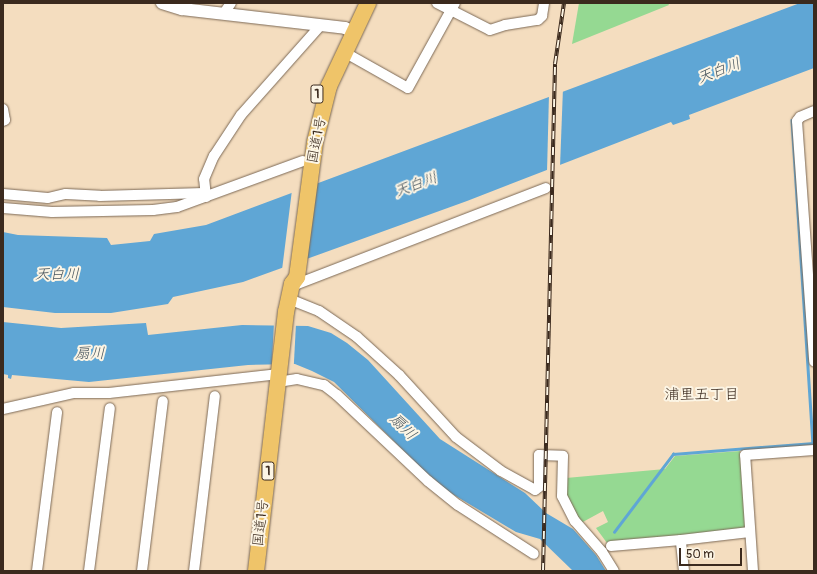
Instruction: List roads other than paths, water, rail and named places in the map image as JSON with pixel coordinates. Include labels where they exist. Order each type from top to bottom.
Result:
[{"type":"highway","name":"国道1号","points":[[306,162],[329,86],[344,52],[349,30],[358,3]]},
{"type":"highway","name":"国道1号","points":[[256,571],[306,162],[316,99],[349,30],[368,3]]},
{"type":"street","points":[[162,3],[182,9],[228,8],[349,30]]},
{"type":"street","points":[[437,3],[452,7],[490,30],[505,25],[538,20],[542,16],[544,3]]},
{"type":"street","points":[[344,52],[408,88],[452,7]]},
{"type":"street","points":[[205,195],[204,179],[214,156],[241,115],[321,25]]},
{"type":"street","points":[[3,109],[3,121]]},
{"type":"street","points":[[814,111],[800,117],[798,121],[810,259],[814,361]]},
{"type":"street","points":[[3,208],[52,212],[153,210],[177,207],[205,195],[306,162]]},
{"type":"street","points":[[290,290],[546,188]]},
{"type":"street","points":[[3,194],[48,198],[66,194],[100,196],[205,195]]},
{"type":"street","points":[[290,290],[357,337],[399,374],[439,422],[477,454],[534,490],[539,487],[539,455],[563,456],[562,496],[575,521],[602,552],[614,571]]},
{"type":"street","points":[[3,409],[74,393],[109,393],[279,375],[324,385],[337,395],[428,481],[458,505],[534,554]]},
{"type":"street","points":[[194,571],[215,396]]},
{"type":"street","points":[[142,571],[163,401]]},
{"type":"street","points":[[89,571],[110,408]]},
{"type":"street","points":[[37,571],[57,412]]},
{"type":"street","points":[[753,571],[745,455],[814,450]]},
{"type":"street","points":[[611,546],[750,532]]},
{"type":"street","points":[[681,540],[684,571]]},
{"type":"water","name":"天白川","points":[[800,3],[814,3],[814,68],[689,115],[690,119],[673,125],[671,122],[467,201],[243,282],[173,297],[168,304],[111,313],[55,313],[3,307],[3,232],[18,235],[107,238],[111,245],[150,241],[154,234],[206,225]]},
{"type":"water","name":"扇川","points":[[3,322],[61,328],[146,323],[148,335],[242,325],[308,326],[331,333],[347,343],[368,360],[440,439],[525,493],[546,513],[573,529],[596,555],[606,571],[573,571],[540,539],[516,532],[449,492],[422,469],[334,382],[312,371],[295,364],[248,365],[89,382],[12,375],[11,379],[8,378],[8,375],[3,374]]},
{"type":"waterway","points":[[792,120],[813,443]]},
{"type":"waterway","points":[[614,532],[673,454],[814,443]]},
{"type":"railway","points":[[543,571],[555,64],[564,3]]},
{"type":"district","name":"浦里五丁目","points":[[702,395]]}]
